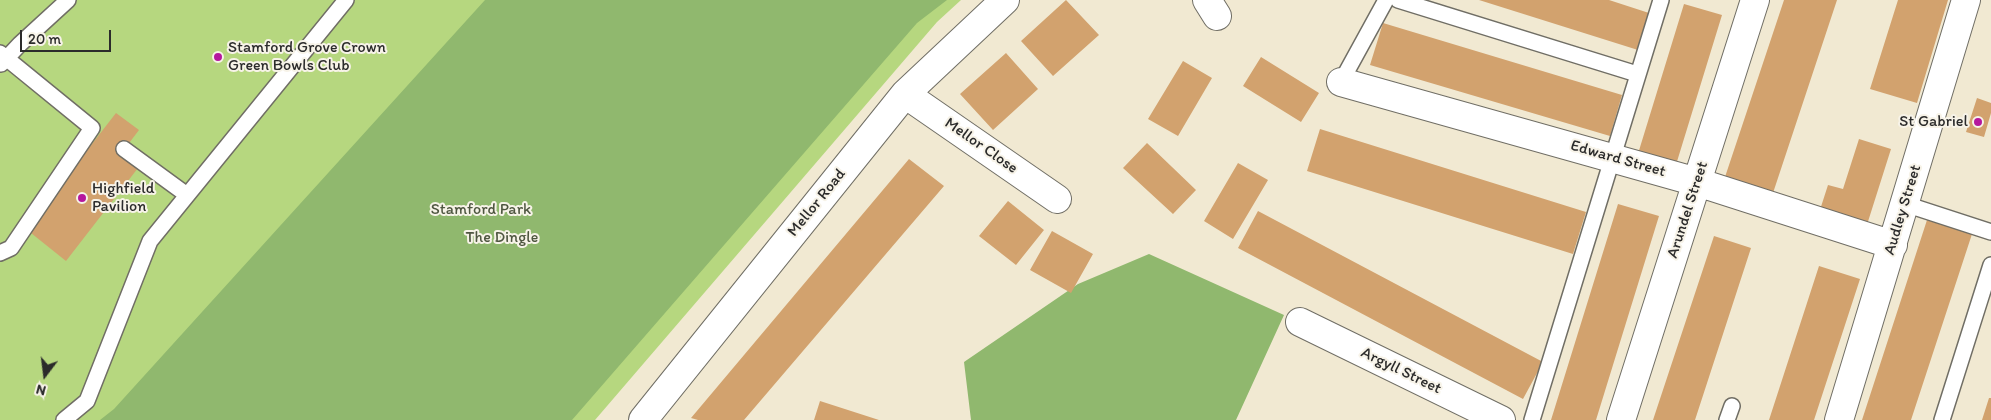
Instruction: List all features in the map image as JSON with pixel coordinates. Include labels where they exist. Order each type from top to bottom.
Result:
[{"type":"street","name":"Mellor Road","points":[[650,419],[905,94],[1005,0]]},
{"type":"street","name":"Arundel Street","points":[[1621,420],[1755,0]]},
{"type":"street","name":"Audley Street","points":[[1839,420],[1966,0]]},
{"type":"street","name":"Edward Street","points":[[1342,82],[1697,182],[1893,245]]},
{"type":"street","name":"Mellor Close","points":[[905,94],[1057,199]]},
{"type":"street","name":"Argyll Street","points":[[1300,322],[1501,420]]},
{"type":"lane","points":[[0,253],[12,248],[92,128],[2,59],[68,0]]},
{"type":"lane","points":[[64,420],[87,401],[150,241],[346,0]]},
{"type":"lane","points":[[1342,82],[1386,0]]},
{"type":"lane","points":[[1398,0],[1637,74]]},
{"type":"lane","points":[[1532,420],[1661,0]]},
{"type":"lane","points":[[124,149],[187,195]]},
{"type":"lane","points":[[1905,204],[1991,232]]},
{"type":"lane","points":[[1942,420],[1991,265]]},
{"type":"green space","name":"Stamford Park","points":[[0,0],[961,0],[937,22],[595,420],[0,420]]},
{"type":"green space","name":"The Dingle","points":[[485,0],[947,0],[917,23],[572,420],[100,420],[114,409]]},
{"type":"green space","points":[[1149,254],[1284,315],[1236,420],[971,420],[964,362],[1078,284]]},
{"type":"building","points":[[1066,0],[1099,35],[1053,76],[1021,41]]},
{"type":"building","points":[[1479,0],[1609,0],[1649,13],[1638,50]]},
{"type":"building","points":[[1784,0],[1837,0],[1771,199],[1723,183]]},
{"type":"building","points":[[1898,0],[1948,0],[1917,103],[1870,89]]},
{"type":"building","points":[[1684,4],[1722,15],[1675,168],[1637,157]]},
{"type":"building","points":[[1383,23],[1622,95],[1610,136],[1370,65]]},
{"type":"building","points":[[1006,53],[1038,89],[993,130],[960,94]]},
{"type":"building","points":[[1261,57],[1319,93],[1301,122],[1243,86]]},
{"type":"building","points":[[1183,61],[1212,78],[1178,136],[1148,119]]},
{"type":"building","name":"St Gabriel","points":[[1977,98],[1991,103],[1991,113],[1984,137],[1966,132]]},
{"type":"building","name":"Highfield Pavilion","points":[[116,113],[139,130],[120,155],[138,168],[66,261],[26,229]]},
{"type":"building","points":[[1320,129],[1586,212],[1573,254],[1307,171]]},
{"type":"building","points":[[1859,139],[1891,149],[1865,231],[1818,216],[1828,185],[1843,189]]},
{"type":"building","points":[[1147,143],[1196,190],[1173,214],[1123,168]]},
{"type":"building","points":[[909,159],[944,186],[744,420],[698,420],[691,418]]},
{"type":"building","points":[[1238,163],[1268,180],[1233,239],[1204,221]]},
{"type":"building","points":[[1008,201],[1044,230],[1016,265],[979,236]]},
{"type":"building","points":[[1618,204],[1659,216],[1596,420],[1551,420]]},
{"type":"building","points":[[1258,211],[1543,362],[1523,399],[1238,248]]},
{"type":"building","points":[[1927,220],[1972,234],[1911,420],[1862,420]]},
{"type":"building","points":[[1052,231],[1093,254],[1071,293],[1030,270]]},
{"type":"building","points":[[1714,236],[1751,248],[1695,420],[1653,420]]},
{"type":"building","points":[[1819,266],[1860,279],[1814,420],[1769,420]]},
{"type":"building","points":[[1989,398],[1991,398],[1991,420],[1982,420]]},
{"type":"building","points":[[820,401],[879,420],[814,420]]},
{"type":"place","name":"Stamford Grove Crown Green Bowls Club","points":[[218,57]]},
{"type":"place","name":"St Gabriel","points":[[1978,122]]},
{"type":"place","name":"Highfield Pavilion","points":[[82,198]]}]
